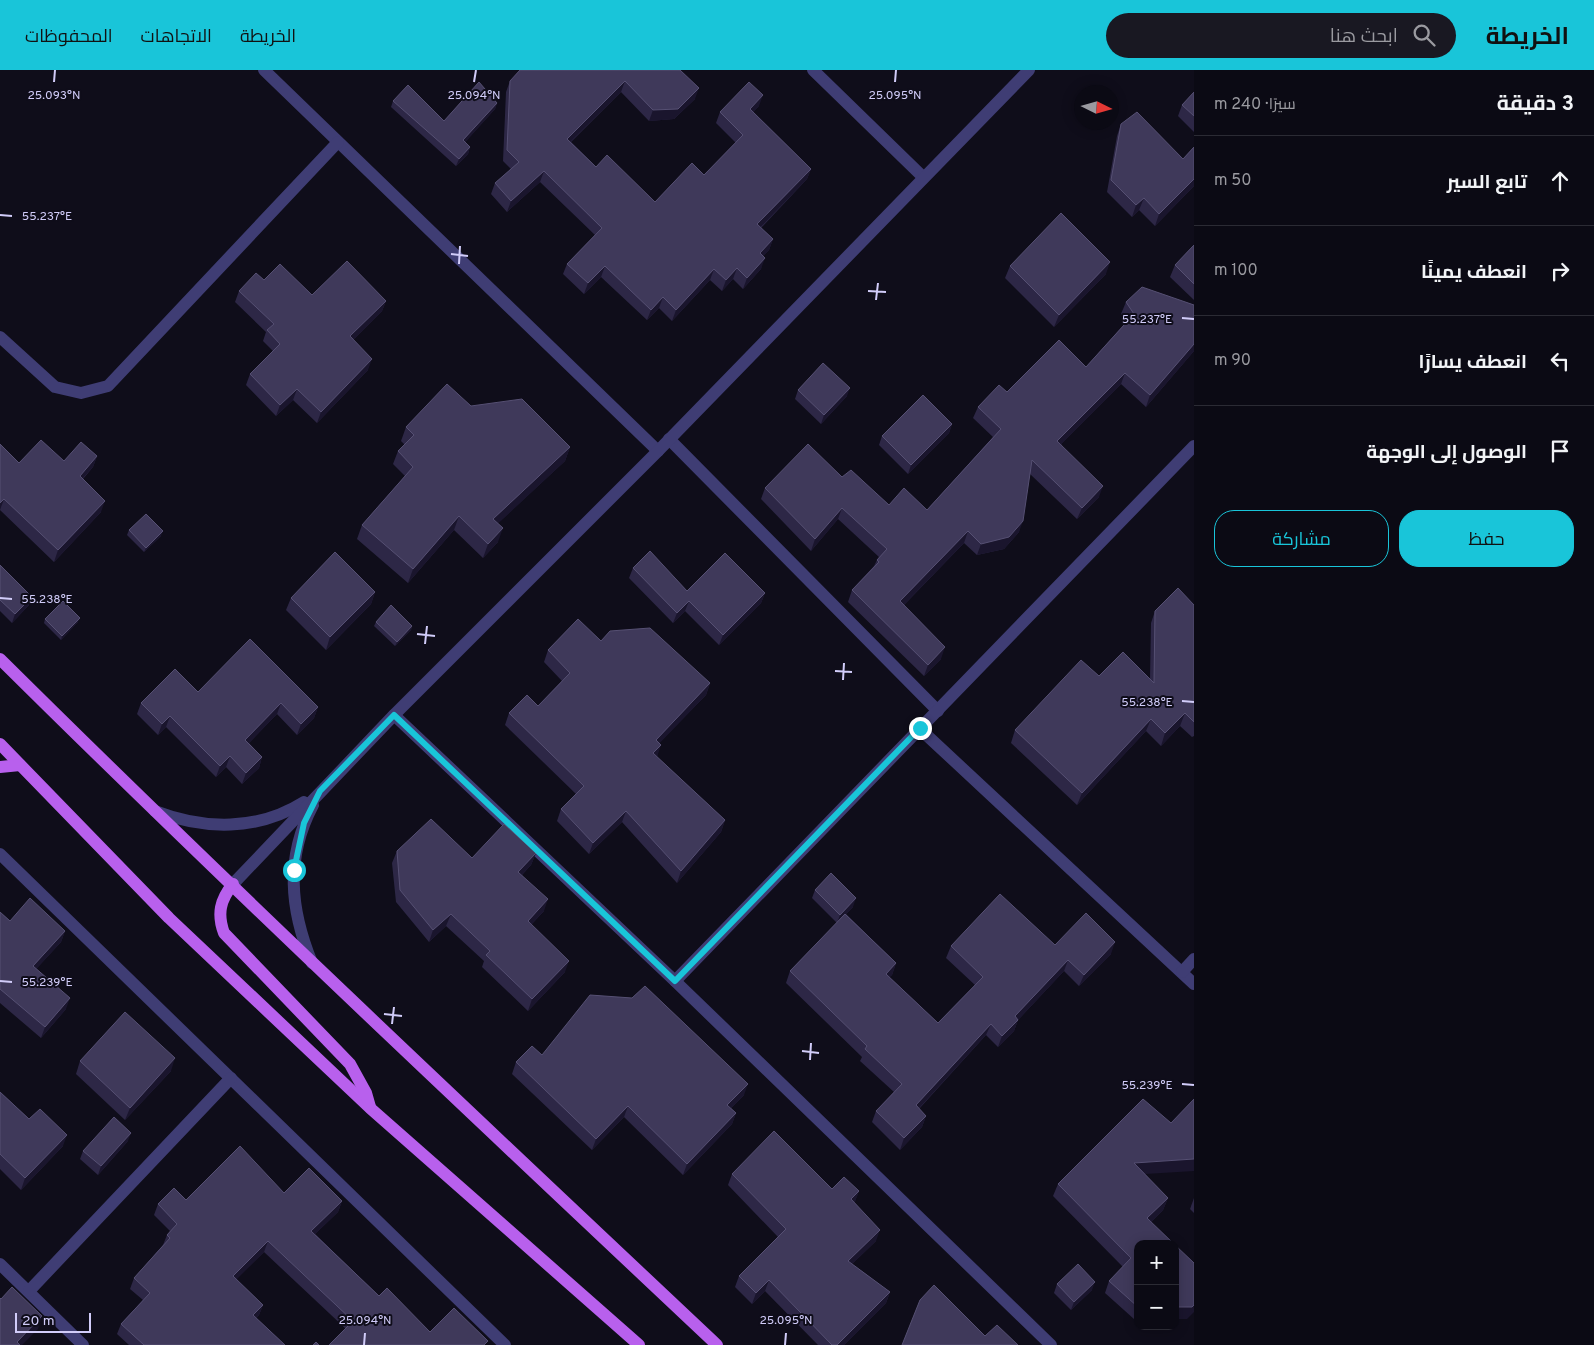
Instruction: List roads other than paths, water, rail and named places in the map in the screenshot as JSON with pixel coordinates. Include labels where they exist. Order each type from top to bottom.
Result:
[{"type":"main road","points":[[0,659],[152,810],[233,884],[313,965],[717,1345]]},
{"type":"main road","points":[[0,744],[169,918],[370,1108],[639,1345]]},
{"type":"main road","points":[[0,767],[20,765]]},
{"type":"main road","points":[[233,884],[224,895],[220,907],[220,920],[224,933],[350,1064],[366,1093],[370,1108]]},
{"type":"street","points":[[264,70],[658,451]]},
{"type":"street","points":[[813,70],[923,177]]},
{"type":"street","points":[[233,884],[394,715],[658,451],[1029,70]]},
{"type":"street","points":[[0,336],[55,387],[81,393],[108,386],[338,142]]},
{"type":"street","points":[[669,439],[938,710]]},
{"type":"street","points":[[675,981],[1194,446]]},
{"type":"street","points":[[394,715],[675,981],[1051,1345]]},
{"type":"street","points":[[920,728],[1194,984]]},
{"type":"street","points":[[152,810],[177,819],[203,825],[229,826],[262,821],[293,809],[320,791]]},
{"type":"street","points":[[313,965],[297,919],[294,903],[294,870],[304,823],[320,791]]},
{"type":"street","points":[[0,854],[505,1345]]},
{"type":"street","points":[[1182,972],[1194,959]]},
{"type":"street","points":[[29,1291],[231,1078]]},
{"type":"street","points":[[0,1264],[83,1345]]}]
